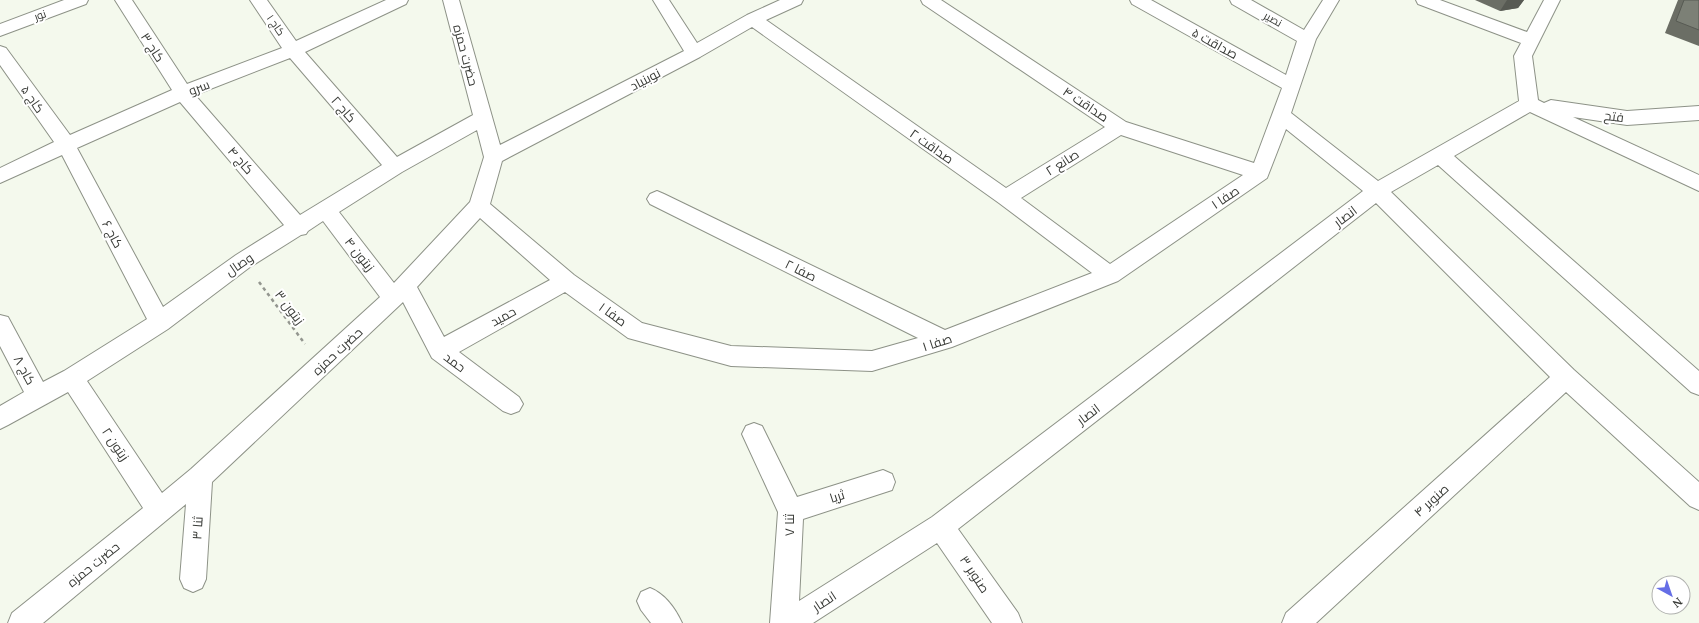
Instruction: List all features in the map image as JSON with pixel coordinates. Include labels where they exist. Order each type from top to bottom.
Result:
[{"type":"street","name":"نور","points":[[0,30],[80,0]]},
{"type":"street","name":"کاج ۳","points":[[123,0],[183,93]]},
{"type":"street","name":"کاج ۱","points":[[258,0],[293,50]]},
{"type":"street","name":"سرو","points":[[0,176],[183,93],[293,50],[400,0]]},
{"type":"street","name":"حضرت حمزه","points":[[22,623],[200,478],[399,292],[479,206],[494,157],[451,0]]},
{"type":"street","points":[[661,0],[694,53]]},
{"type":"street","name":"نوبنیاد","points":[[494,157],[694,53],[753,19],[795,0]]},
{"type":"street","name":"صداقت ۴","points":[[929,0],[1119,127],[1260,173]]},
{"type":"street","name":"صداقت ۵","points":[[1138,0],[1292,86]]},
{"type":"street","name":"نصیر","points":[[1238,0],[1307,39]]},
{"type":"street","points":[[1260,173],[1282,115],[1307,39],[1331,0]]},
{"type":"street","points":[[1424,0],[1531,40]]},
{"type":"street","points":[[1552,0],[1522,56],[1529,104],[1699,184]]},
{"type":"street","name":"صداقت ۲","points":[[753,19],[1006,198],[1110,275]]},
{"type":"street","name":"کاج ۲","points":[[293,50],[395,167]]},
{"type":"street","name":"کاج ۵","points":[[0,52],[66,145]]},
{"type":"street","name":"کاج ۴","points":[[183,93],[299,228]]},
{"type":"street","name":"فتح","points":[[1529,104],[1627,118],[1699,113]]},
{"type":"street","name":"انصار","points":[[789,623],[941,526],[1378,191],[1529,104]]},
{"type":"street","points":[[1282,115],[1378,191],[1566,377],[1699,498]]},
{"type":"street","name":"وصال","points":[[0,418],[72,378],[160,322],[243,261],[299,228],[395,167],[484,118]]},
{"type":"street","name":"صانع ۲","points":[[1006,198],[1119,127]]},
{"type":"street","name":"کاج ۶","points":[[66,145],[160,322]]},
{"type":"street","points":[[1440,155],[1699,385]]},
{"type":"street","name":"صفا ۱","points":[[479,206],[566,281],[636,331],[731,356],[872,361],[944,340],[1110,275],[1260,173]]},
{"type":"street","name":"صفا ۲","points":[[657,199],[944,340]]},
{"type":"street","name":"زیتون ۴","points":[[326,210],[399,292]]},
{"type":"street","name":"حمید","points":[[440,351],[566,281]]},
{"type":"street","name":"حمد","points":[[399,292],[440,351],[511,404]]},
{"type":"street","name":"کاج ۸","points":[[0,324],[38,396]]},
{"type":"street","name":"صنوبر ۴","points":[[1296,623],[1566,377]]},
{"type":"street","name":"زیتون ۲","points":[[72,378],[159,510]]},
{"type":"street","name":"ثنا ۷","points":[[754,434],[791,511],[784,623]]},
{"type":"street","name":"ثنا ۳","points":[[193,579],[200,478]]},
{"type":"street","name":"ثریا","points":[[791,511],[883,482]]},
{"type":"street","name":"صنوبر ۳","points":[[941,526],[1008,623]]},
{"type":"street","points":[[650,601],[668,623]]},
{"type":"path","name":"زیتون ۳","points":[[243,261],[321,366]]},
{"type":"building","points":[[1684,0],[1699,0],[1699,30],[1676,21]]}]
